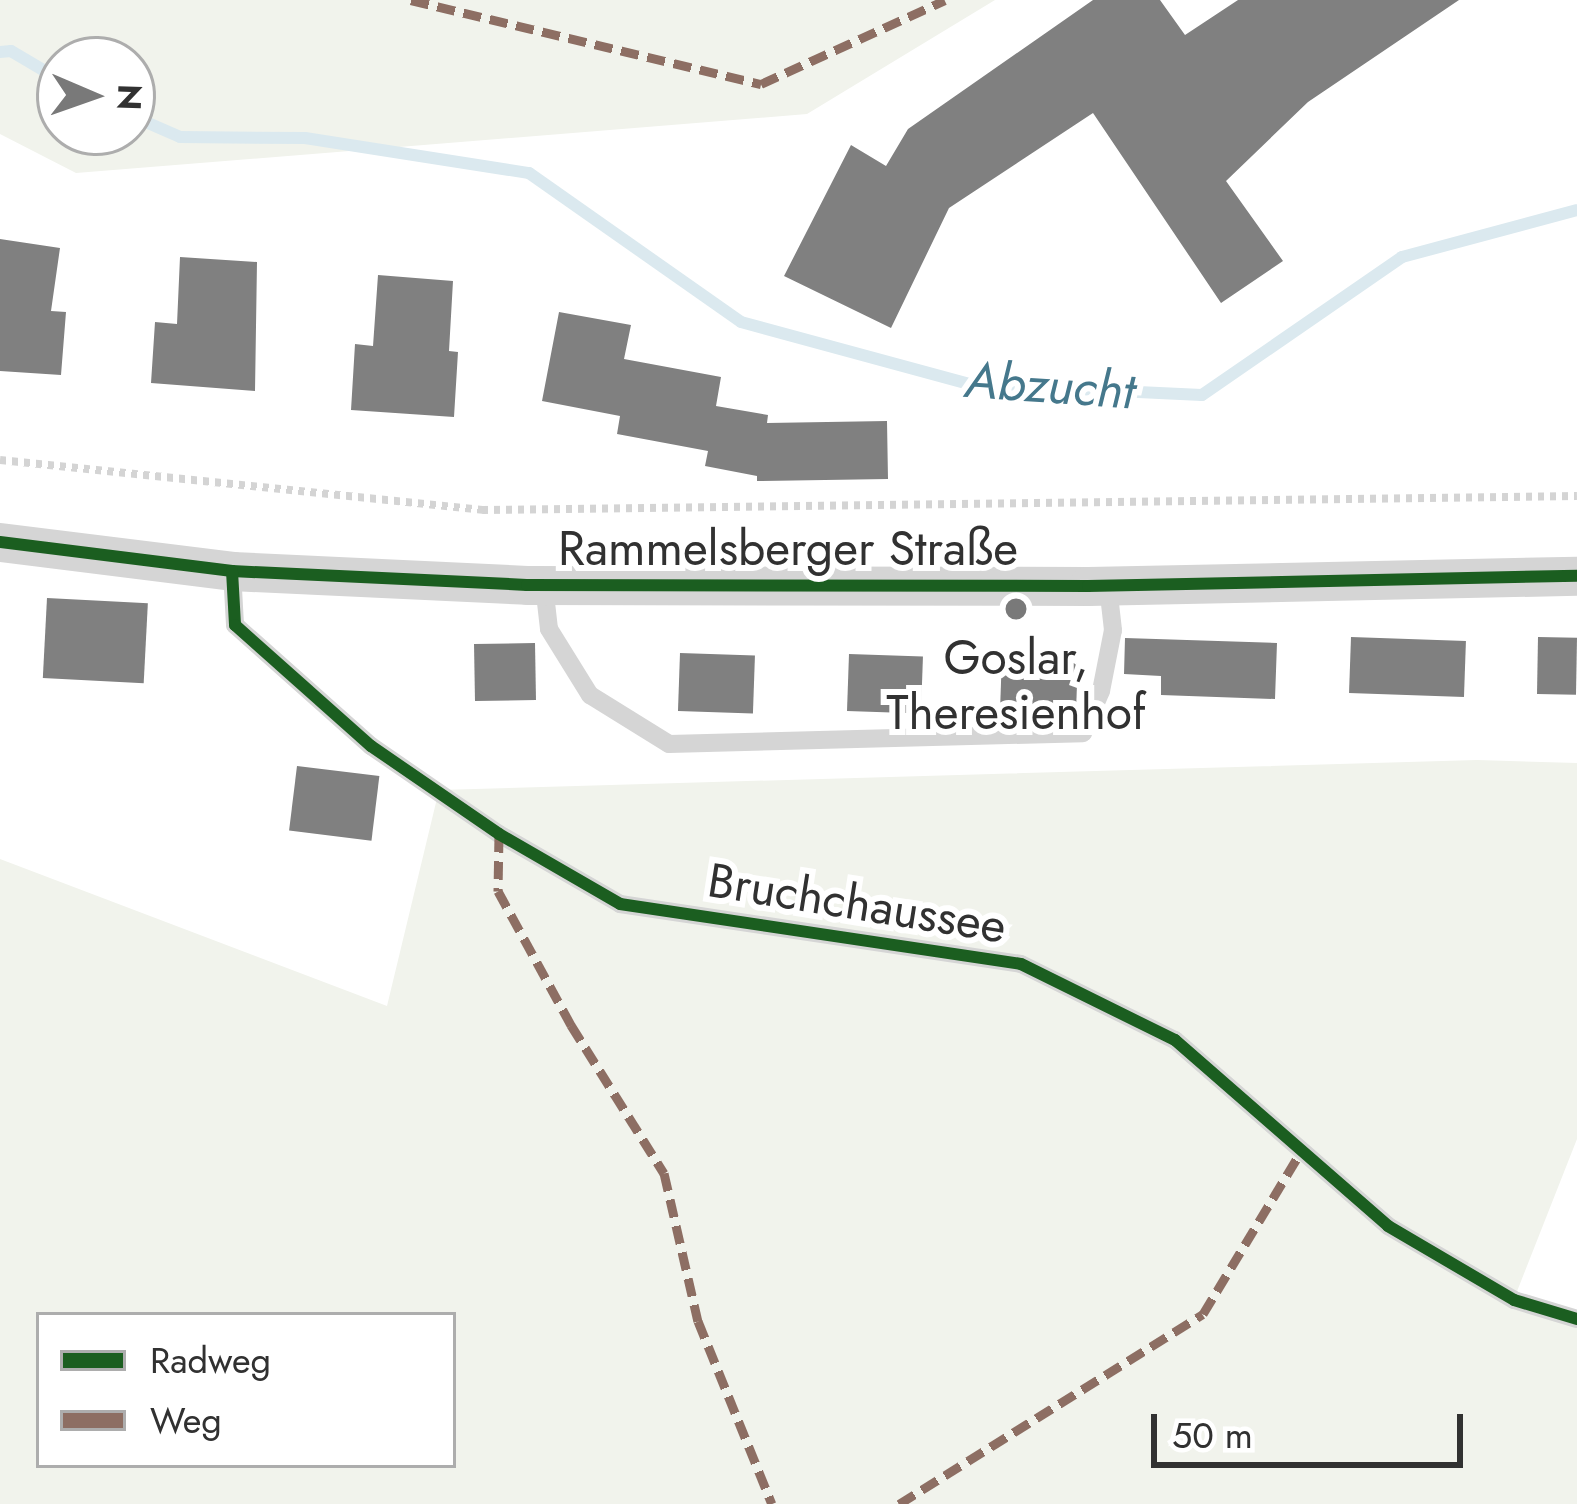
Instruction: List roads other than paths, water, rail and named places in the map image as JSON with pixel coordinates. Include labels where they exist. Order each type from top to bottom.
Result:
[{"type":"street","name":"Rammelsberger Straße","points":[[0,542],[232,571],[544,584],[1108,586],[1577,576]]},
{"type":"lane","name":"Bruchchaussee","points":[[232,571],[235,625],[371,746],[499,834],[620,904],[1021,964],[1175,1040],[1388,1226],[1514,1300],[1577,1318]]},
{"type":"lane","points":[[544,584],[549,629],[590,695],[669,744],[1083,733],[1101,691],[1113,630],[1108,586]]},
{"type":"waterway","points":[[0,52],[11,51],[36,66]]},
{"type":"waterway","name":"Abzucht","points":[[156,126],[180,137],[305,138],[529,173],[741,322],[969,384],[1202,395],[1402,257],[1577,210]]},
{"type":"place","name":"Goslar, Theresienhof","points":[[1016,609]]}]
